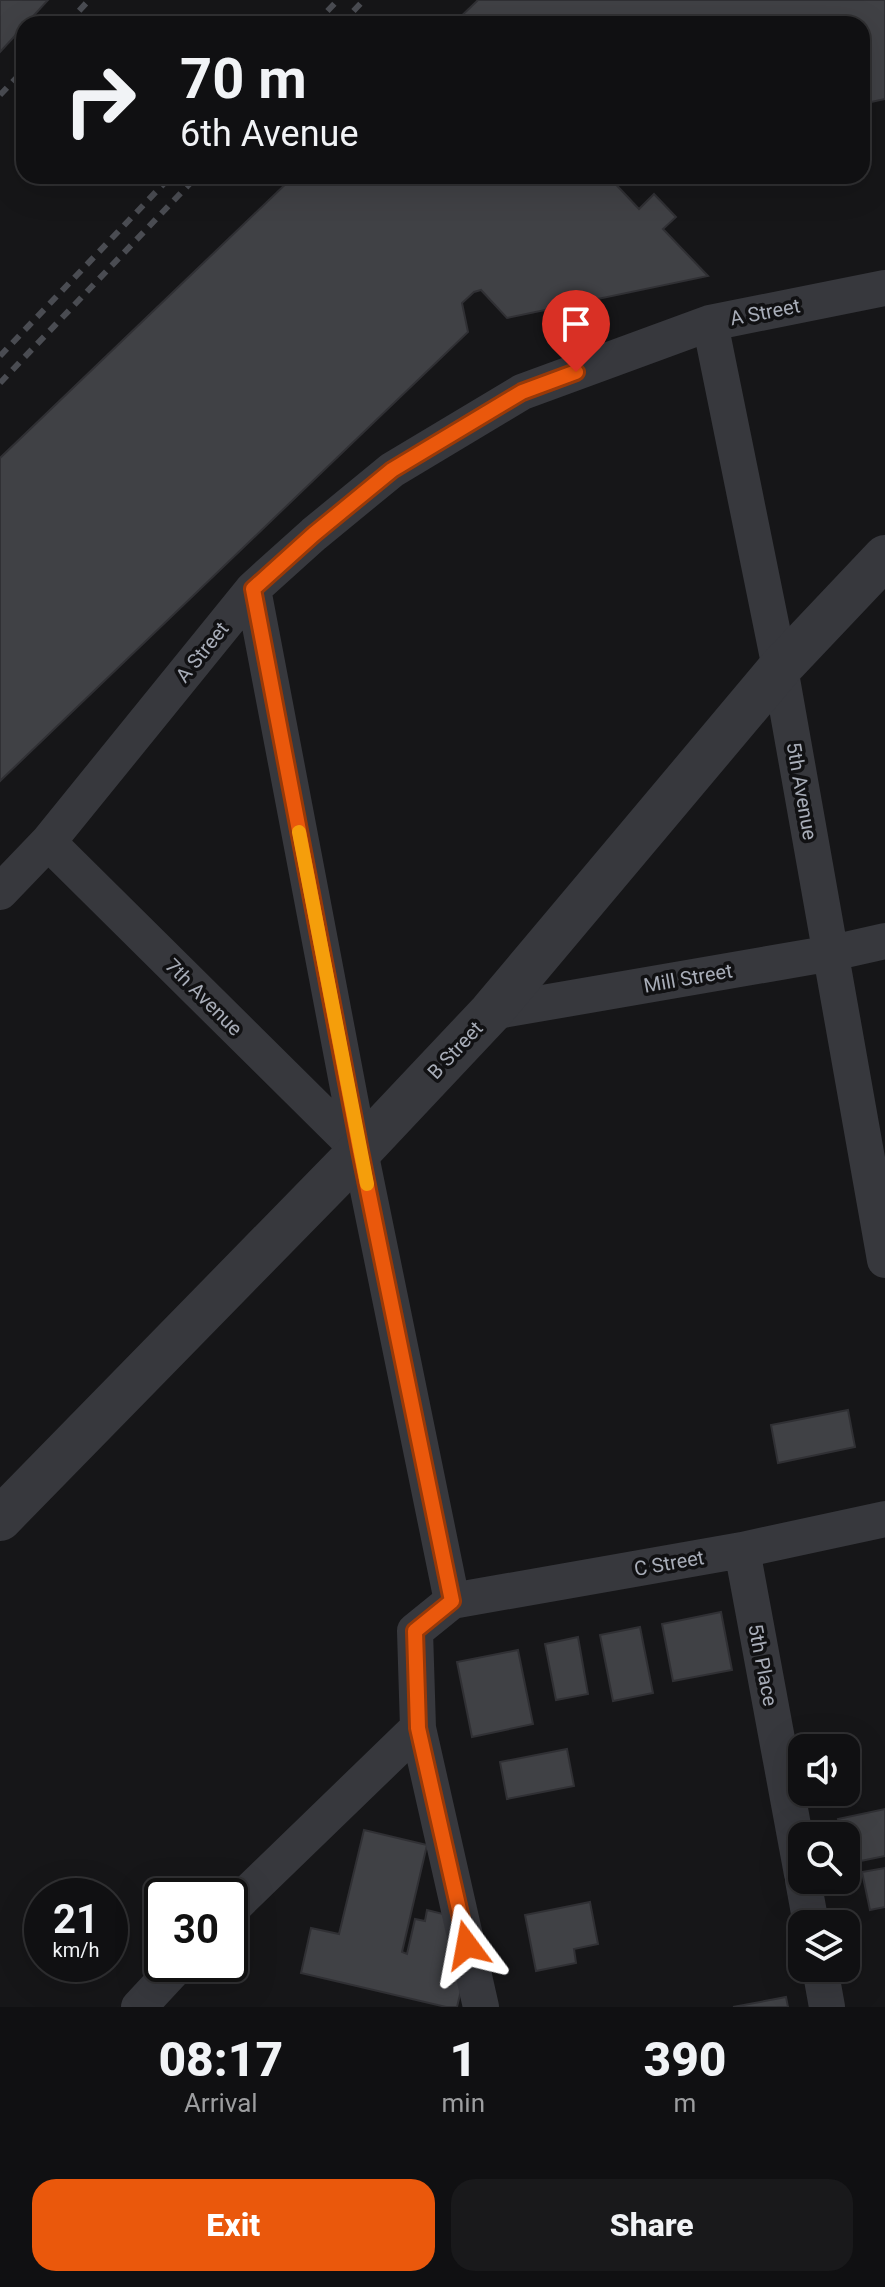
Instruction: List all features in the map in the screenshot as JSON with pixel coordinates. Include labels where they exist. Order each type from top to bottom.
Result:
[{"type":"street","name":"A Street","points":[[0,892],[48,842],[253,589],[392,470],[522,392],[710,323],[885,288]]},
{"type":"street","name":"5th Avenue","points":[[710,323],[780,668],[885,1260]]},
{"type":"street","name":"B Street","points":[[2,1514],[360,1151],[491,1012],[780,668],[885,557]]},
{"type":"street","points":[[253,589],[360,1151],[452,1601],[415,1631],[418,1728],[481,2007]]},
{"type":"street","name":"7th Avenue","points":[[48,842],[360,1151]]},
{"type":"street","name":"Mill Street","points":[[491,1012],[832,953],[885,941]]},
{"type":"street","name":"C Street","points":[[452,1601],[742,1550],[885,1519]]},
{"type":"street","name":"5th Place","points":[[742,1550],[792,1822]]},
{"type":"street","points":[[248,1893],[418,1728]]},
{"type":"street","points":[[139,2007],[162,1982]]},
{"type":"street","points":[[823,1982],[827,2007]]},
{"type":"building","points":[[0,0],[48,0],[33,16],[16,16],[16,35],[0,52]]},
{"type":"building","points":[[478,0],[885,0],[885,99],[870,102],[870,16],[461,16]]},
{"type":"building","points":[[286,184],[616,184],[639,209],[654,194],[676,217],[663,229],[708,276],[507,318],[481,290],[474,292],[462,303],[468,332],[0,781],[0,458]]},
{"type":"building","points":[[848,1410],[855,1447],[778,1463],[771,1425]]},
{"type":"building","points":[[721,1612],[732,1670],[673,1681],[662,1624]]},
{"type":"building","points":[[640,1627],[653,1693],[613,1701],[600,1635]]},
{"type":"building","points":[[578,1637],[588,1694],[556,1700],[545,1644]]},
{"type":"building","points":[[518,1650],[533,1724],[472,1737],[457,1662]]},
{"type":"building","points":[[567,1749],[574,1786],[507,1799],[500,1762]]},
{"type":"building","points":[[885,1809],[885,1856],[860,1861],[860,1822],[839,1822],[838,1819]]},
{"type":"building","points":[[364,1830],[427,1845],[402,1952],[407,1954],[415,1919],[425,1921],[427,1910],[455,1917],[457,1931],[449,1966],[466,1970],[457,2007],[301,1973],[311,1928],[339,1934]]},
{"type":"building","points":[[885,1868],[885,1907],[870,1910],[862,1872]]},
{"type":"building","points":[[590,1902],[598,1944],[574,1949],[576,1963],[536,1971],[525,1915]]},
{"type":"building","points":[[786,1997],[788,2007],[733,2007]]},
{"type":"railway","points":[[74,16],[89,0]]},
{"type":"railway","points":[[323,16],[338,0]]},
{"type":"railway","points":[[349,16],[364,0]]},
{"type":"railway","points":[[0,95],[16,78]]},
{"type":"railway","points":[[0,356],[163,184]]},
{"type":"railway","points":[[0,383],[189,184]]},
{"type":"slow traffic","points":[[299,832],[367,1184]]},
{"type":"route","points":[[467,1945],[418,1728],[415,1631],[452,1601],[360,1151],[253,589],[392,470],[522,392],[576,372]]}]
